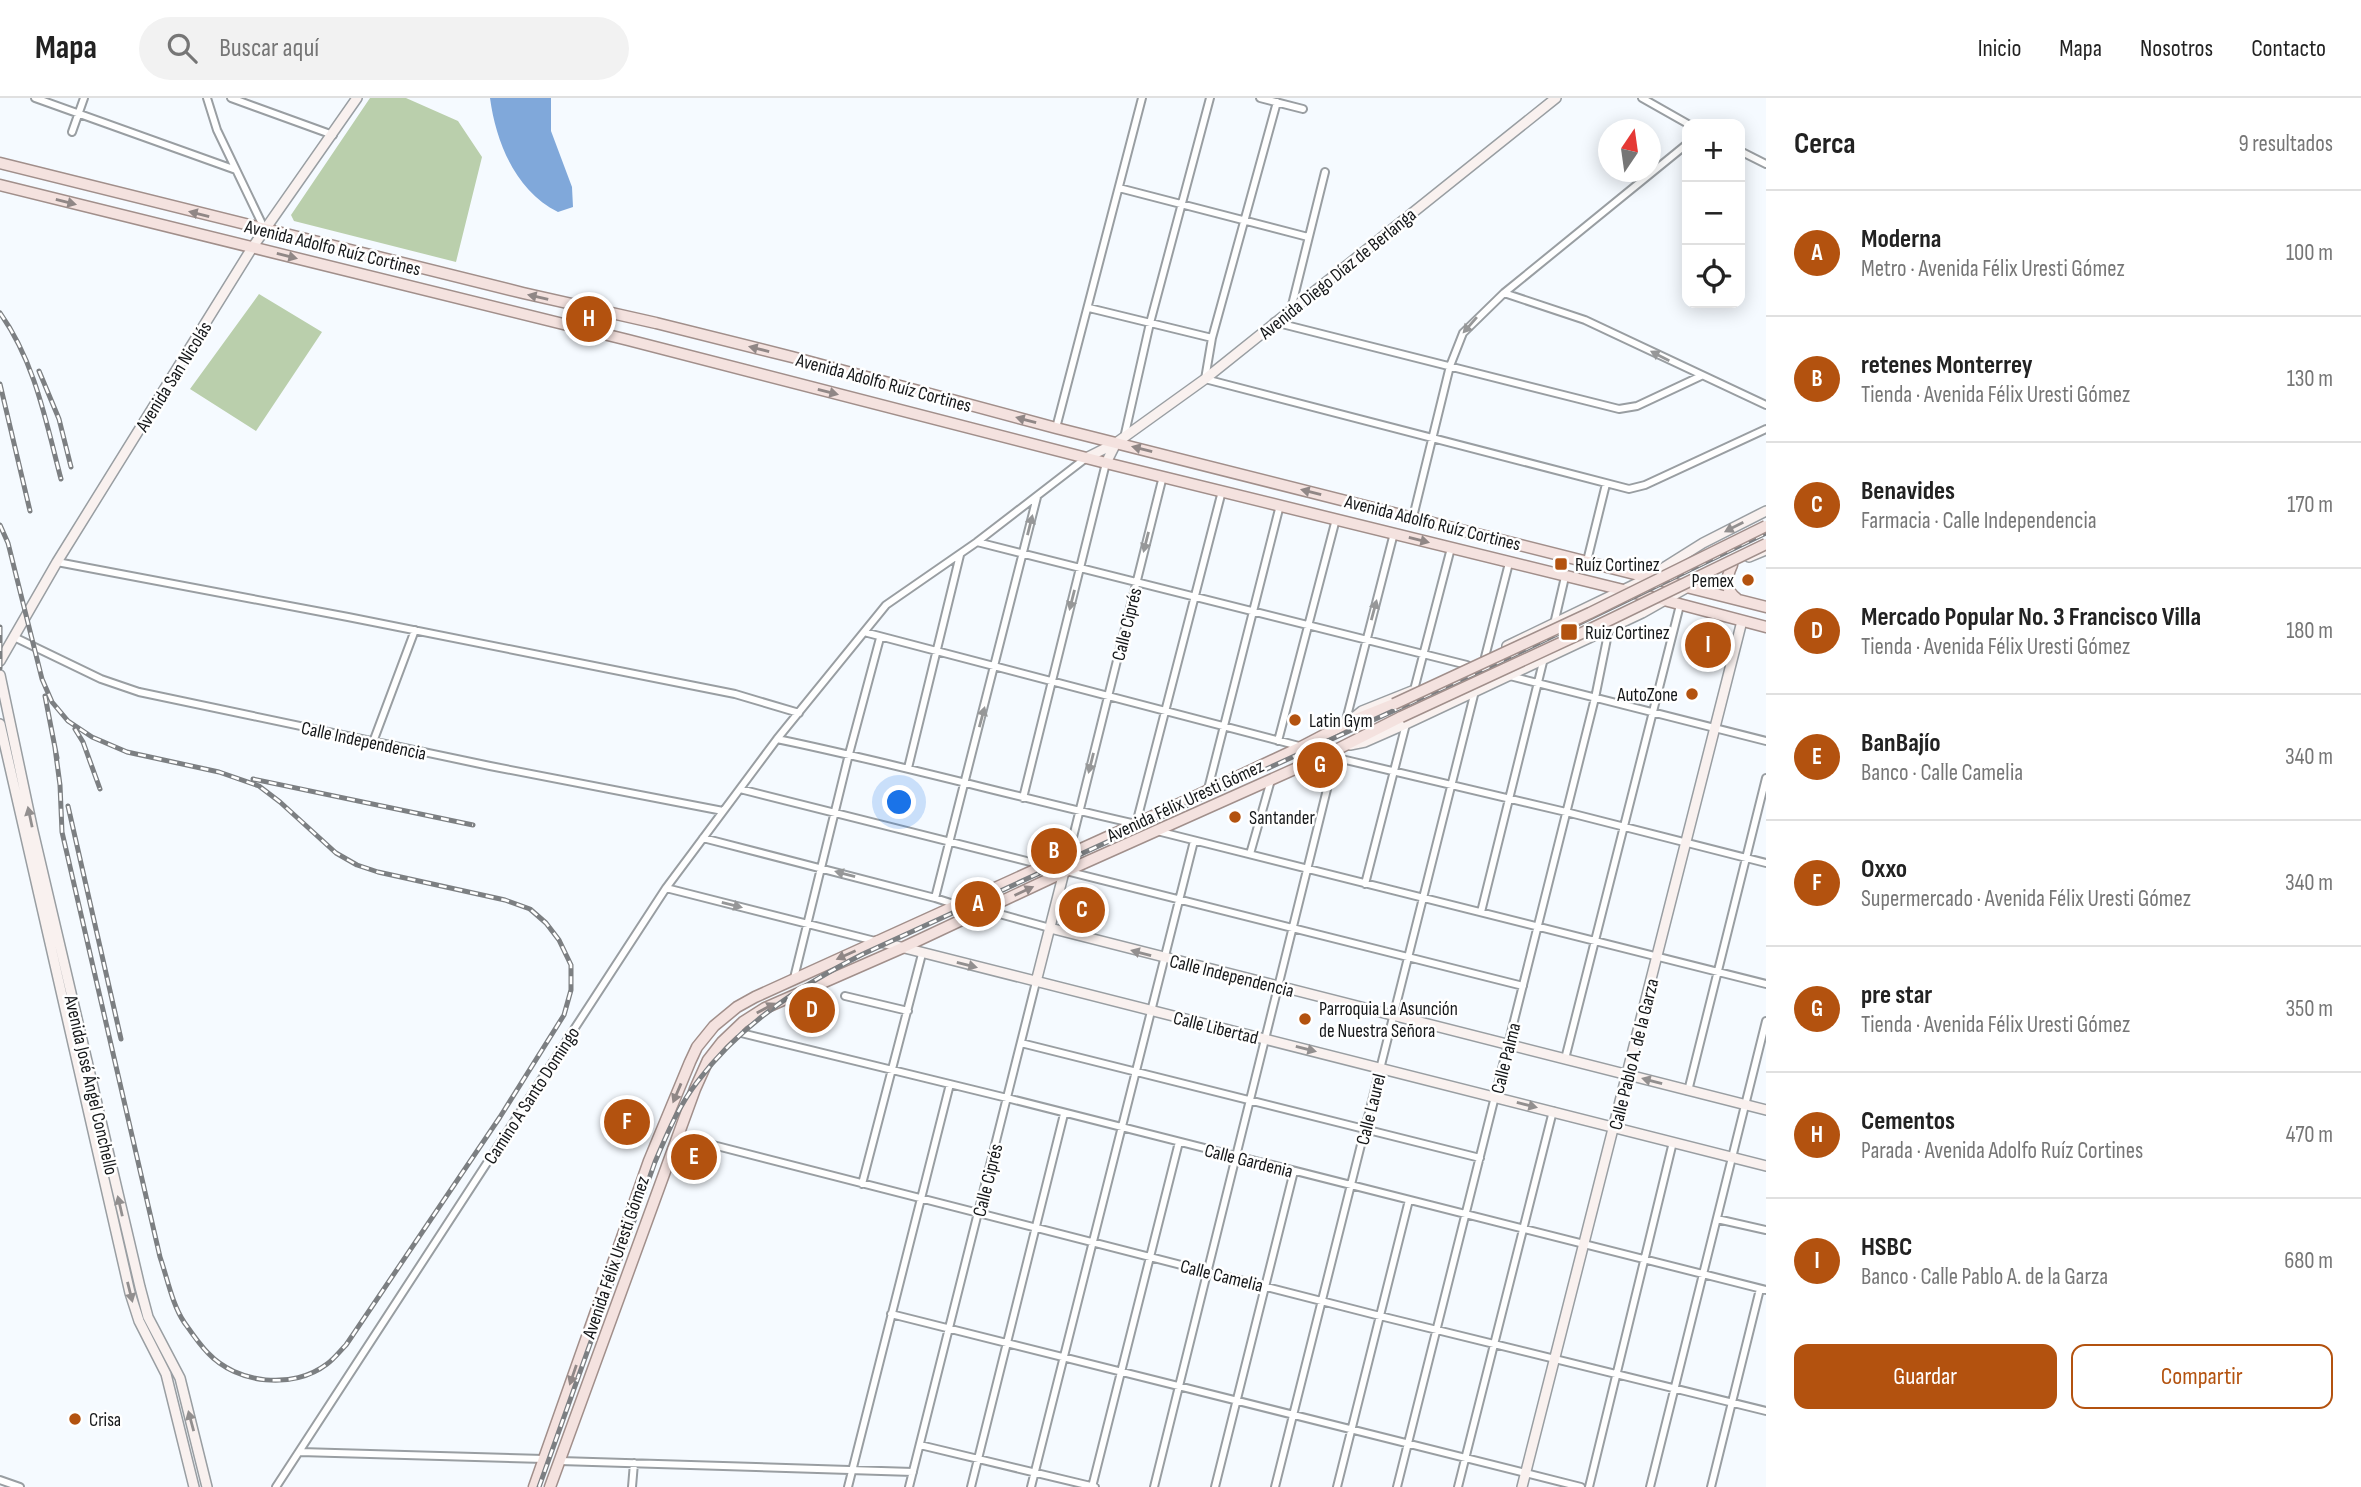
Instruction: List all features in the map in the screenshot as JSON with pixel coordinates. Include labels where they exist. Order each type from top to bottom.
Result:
[{"type":"main road","name":"Avenida Adolfo Ruíz Cortines","points":[[0,163],[792,357],[1056,428],[1120,440],[1766,607]]},
{"type":"main road","name":"Avenida Adolfo Ruíz Cortines","points":[[0,185],[628,340],[1086,458],[1664,600],[1766,628]]},
{"type":"main road","name":"Avenida Félix Uresti Gómez","points":[[534,1487],[649,1161],[697,1047],[714,1026],[731,1012],[794,978],[1136,824],[1347,723],[1590,613],[1766,526]]},
{"type":"main road","name":"Avenida Félix Uresti Gómez","points":[[550,1487],[702,1072],[714,1051],[732,1031],[765,1008],[902,948],[1064,872],[1330,756],[1345,745],[1403,720],[1766,544]]},
{"type":"main road","points":[[1732,565],[1727,581],[1730,592],[1737,599]]},
{"type":"street","points":[[35,98],[236,170]]},
{"type":"street","points":[[72,132],[84,98]]},
{"type":"street","points":[[207,98],[217,130],[265,230]]},
{"type":"street","points":[[231,98],[333,135]]},
{"type":"street","name":"Avenida San Nicolás","points":[[0,661],[57,562],[252,248],[357,98]]},
{"type":"street","points":[[1056,428],[1142,98]]},
{"type":"street","points":[[1120,440],[1210,98]]},
{"type":"street","points":[[1260,98],[1303,109]]},
{"type":"street","name":"Avenida Diego Díaz de Berlanga","points":[[1086,458],[1120,440],[1205,379],[1556,98]]},
{"type":"street","points":[[1642,98],[1682,121]]},
{"type":"street","points":[[1277,102],[1212,338],[1205,379],[1606,484],[1636,489],[1766,429]]},
{"type":"street","points":[[1413,516],[1430,439],[1450,366],[1463,333],[1504,293],[1682,148]]},
{"type":"street","points":[[1745,154],[1766,164]]},
{"type":"street","points":[[1291,310],[1325,172]]},
{"type":"street","points":[[1119,188],[1308,237]]},
{"type":"street","points":[[1504,293],[1585,320],[1766,405]]},
{"type":"street","points":[[1089,308],[1212,338]]},
{"type":"street","points":[[1275,323],[1619,409],[1637,406],[1701,376]]},
{"type":"street","name":"Avenida Diego Díaz de Berlanga","points":[[1106,463],[1120,440]]},
{"type":"street","points":[[57,562],[735,694],[799,713],[886,605],[960,555],[1086,458]]},
{"type":"street","points":[[1023,798],[1106,463]]},
{"type":"street","name":"Calle Ciprés","points":[[1069,853],[1163,476]]},
{"type":"street","points":[[1587,561],[1606,484]]},
{"type":"street","points":[[777,739],[1136,824],[1222,491]]},
{"type":"street","points":[[935,898],[1037,497]]},
{"type":"street","points":[[1208,789],[1280,505]]},
{"type":"street","points":[[1347,723],[1362,712],[1467,666],[1624,591],[1703,543],[1766,511]]},
{"type":"street","points":[[1278,741],[1336,519]]},
{"type":"street","points":[[1347,723],[1394,533]]},
{"type":"street","points":[[977,542],[1467,666]]},
{"type":"street","points":[[1703,543],[1699,559],[1704,569],[1714,574]]},
{"type":"street","points":[[1414,690],[1451,548]]},
{"type":"street","points":[[1365,884],[1403,720],[1609,629],[1766,550]]},
{"type":"street","points":[[908,768],[960,555]]},
{"type":"street","points":[[1485,657],[1508,563]]},
{"type":"street","points":[[1554,624],[1565,577]]},
{"type":"street","points":[[1604,599],[1611,601],[1616,607],[1609,629]]},
{"type":"street","points":[[1565,1059],[1680,605]]},
{"type":"street","name":"Calle Pablo A. de la Garza","points":[[1522,1487],[1742,621]]},
{"type":"street","name":"Calle Palma","points":[[1397,1487],[1595,698],[1609,629]]},
{"type":"street","points":[[373,742],[415,630]]},
{"type":"street","points":[[864,632],[1301,747]]},
{"type":"street","name":"Calle Independencia","points":[[14,637],[119,687],[373,742],[723,811]]},
{"type":"street","points":[[794,978],[880,638]]},
{"type":"street","points":[[1481,912],[1544,658]]},
{"type":"street","name":"Avenida José Ángel Conchello","points":[[0,675],[33,831],[142,1298],[148,1317],[180,1378],[207,1487]]},
{"type":"street","points":[[1508,675],[1766,741]]},
{"type":"street","name":"Calle Laurel","points":[[1275,1487],[1475,690]]},
{"type":"street","name":"Camino A Santo Domingo","points":[[276,1487],[666,888],[799,713]]},
{"type":"street","name":"Avenida José Ángel Conchello","points":[[0,724],[130,1293],[143,1331],[166,1374],[194,1487]]},
{"type":"street","points":[[1154,1487],[1294,928],[1330,756],[1766,863]]},
{"type":"street","points":[[1688,1091],[1766,778]]},
{"type":"street","points":[[1250,855],[1271,780]]},
{"type":"street","points":[[740,789],[1523,986]]},
{"type":"street","points":[[1156,831],[1766,984]]},
{"type":"street","points":[[703,838],[957,905]]},
{"type":"street","points":[[1031,1487],[1194,841]]},
{"type":"street","name":"Calle Ciprés","points":[[909,1487],[1064,872]]},
{"type":"street","name":"Calle Libertad","points":[[666,888],[1766,1166]]},
{"type":"street","name":"Calle Independencia","points":[[984,909],[1164,959],[1766,1110]]},
{"type":"street","points":[[862,1184],[894,1070],[922,954]]},
{"type":"street","points":[[845,996],[908,1012]]},
{"type":"street","points":[[1650,1487],[1763,1047],[1766,1021]]},
{"type":"street","name":"Calle Gardenia","points":[[732,1031],[1763,1290]]},
{"type":"street","points":[[1021,1043],[1480,1158]]},
{"type":"street","points":[[848,1487],[950,1084]]},
{"type":"street","points":[[1458,1487],[1553,1111]]},
{"type":"street","points":[[971,1487],[1064,1114]]},
{"type":"street","name":"Calle Camelia","points":[[678,1136],[1322,1301],[1766,1411]]},
{"type":"street","points":[[920,1445],[1094,1487],[1179,1142]]},
{"type":"street","points":[[1589,1487],[1673,1142]]},
{"type":"street","points":[[1214,1487],[1294,1171]]},
{"type":"street","points":[[1337,1487],[1409,1200]]},
{"type":"street","points":[[1717,1219],[1766,1230]]},
{"type":"street","points":[[1712,1487],[1763,1290]]},
{"type":"street","points":[[891,1314],[1581,1487]]},
{"type":"street","points":[[300,1452],[544,1459]]},
{"type":"street","points":[[560,1461],[913,1472]]},
{"type":"street","points":[[632,1487],[634,1463]]},
{"type":"street","points":[[0,1480],[20,1487]]},
{"type":"green space","points":[[370,98],[406,98],[458,121],[482,157],[456,262],[294,221],[291,215]]},
{"type":"green space","points":[[259,294],[322,332],[256,431],[190,389]]},
{"type":"water","points":[[490,98],[551,98],[551,131],[572,187],[573,207],[558,212],[530,192],[520,179],[510,164],[497,132]]},
{"type":"railway","points":[[0,313],[31,372],[61,479]]},
{"type":"railway","points":[[39,371],[59,419],[71,467]]},
{"type":"railway","points":[[0,384],[30,511]]},
{"type":"railway","points":[[0,525],[8,543],[42,679],[52,702],[68,721],[92,737],[127,752],[219,772],[259,786],[336,853],[357,865],[505,900],[530,909],[546,923],[559,940],[571,965],[571,990],[564,1015],[500,1117],[346,1345],[330,1362],[298,1378],[266,1380],[249,1377],[220,1363],[195,1338],[176,1307],[160,1257],[62,832],[55,748]]},
{"type":"railway","points":[[539,1487],[655,1162],[674,1120],[691,1090],[715,1060],[752,1024],[794,993],[863,954],[1491,666],[1766,533]]},
{"type":"railway","points":[[0,627],[0,668]]},
{"type":"railway","points":[[45,696],[57,758]]},
{"type":"railway","points":[[75,729],[83,742],[100,789]]},
{"type":"railway","points":[[253,779],[473,825]]},
{"type":"railway","points":[[68,806],[121,1039]]},
{"type":"place","name":"Cementos","points":[[589,319]]},
{"type":"place","name":"Ruíz Cortinez","points":[[1561,564]]},
{"type":"place","name":"Pemex","points":[[1748,580]]},
{"type":"place","name":"Ruiz Cortinez","points":[[1569,632]]},
{"type":"place","name":"HSBC","points":[[1708,645]]},
{"type":"place","name":"AutoZone","points":[[1692,694]]},
{"type":"place","name":"Latin Gym","points":[[1295,720]]},
{"type":"place","name":"pre star","points":[[1320,765]]},
{"type":"place","name":"Santander","points":[[1235,817]]},
{"type":"place","name":"retenes Monterrey","points":[[1054,851]]},
{"type":"place","name":"Moderna","points":[[978,904]]},
{"type":"place","name":"Benavides","points":[[1082,910]]},
{"type":"place","name":"Mercado Popular No. 3 Francisco Villa","points":[[812,1010]]},
{"type":"place","name":"Parroquia La Asunción de Nuestra Señora","points":[[1305,1019]]},
{"type":"place","name":"Oxxo","points":[[627,1122]]},
{"type":"place","name":"BanBajío","points":[[694,1157]]},
{"type":"place","name":"Crisa","points":[[75,1419]]}]
